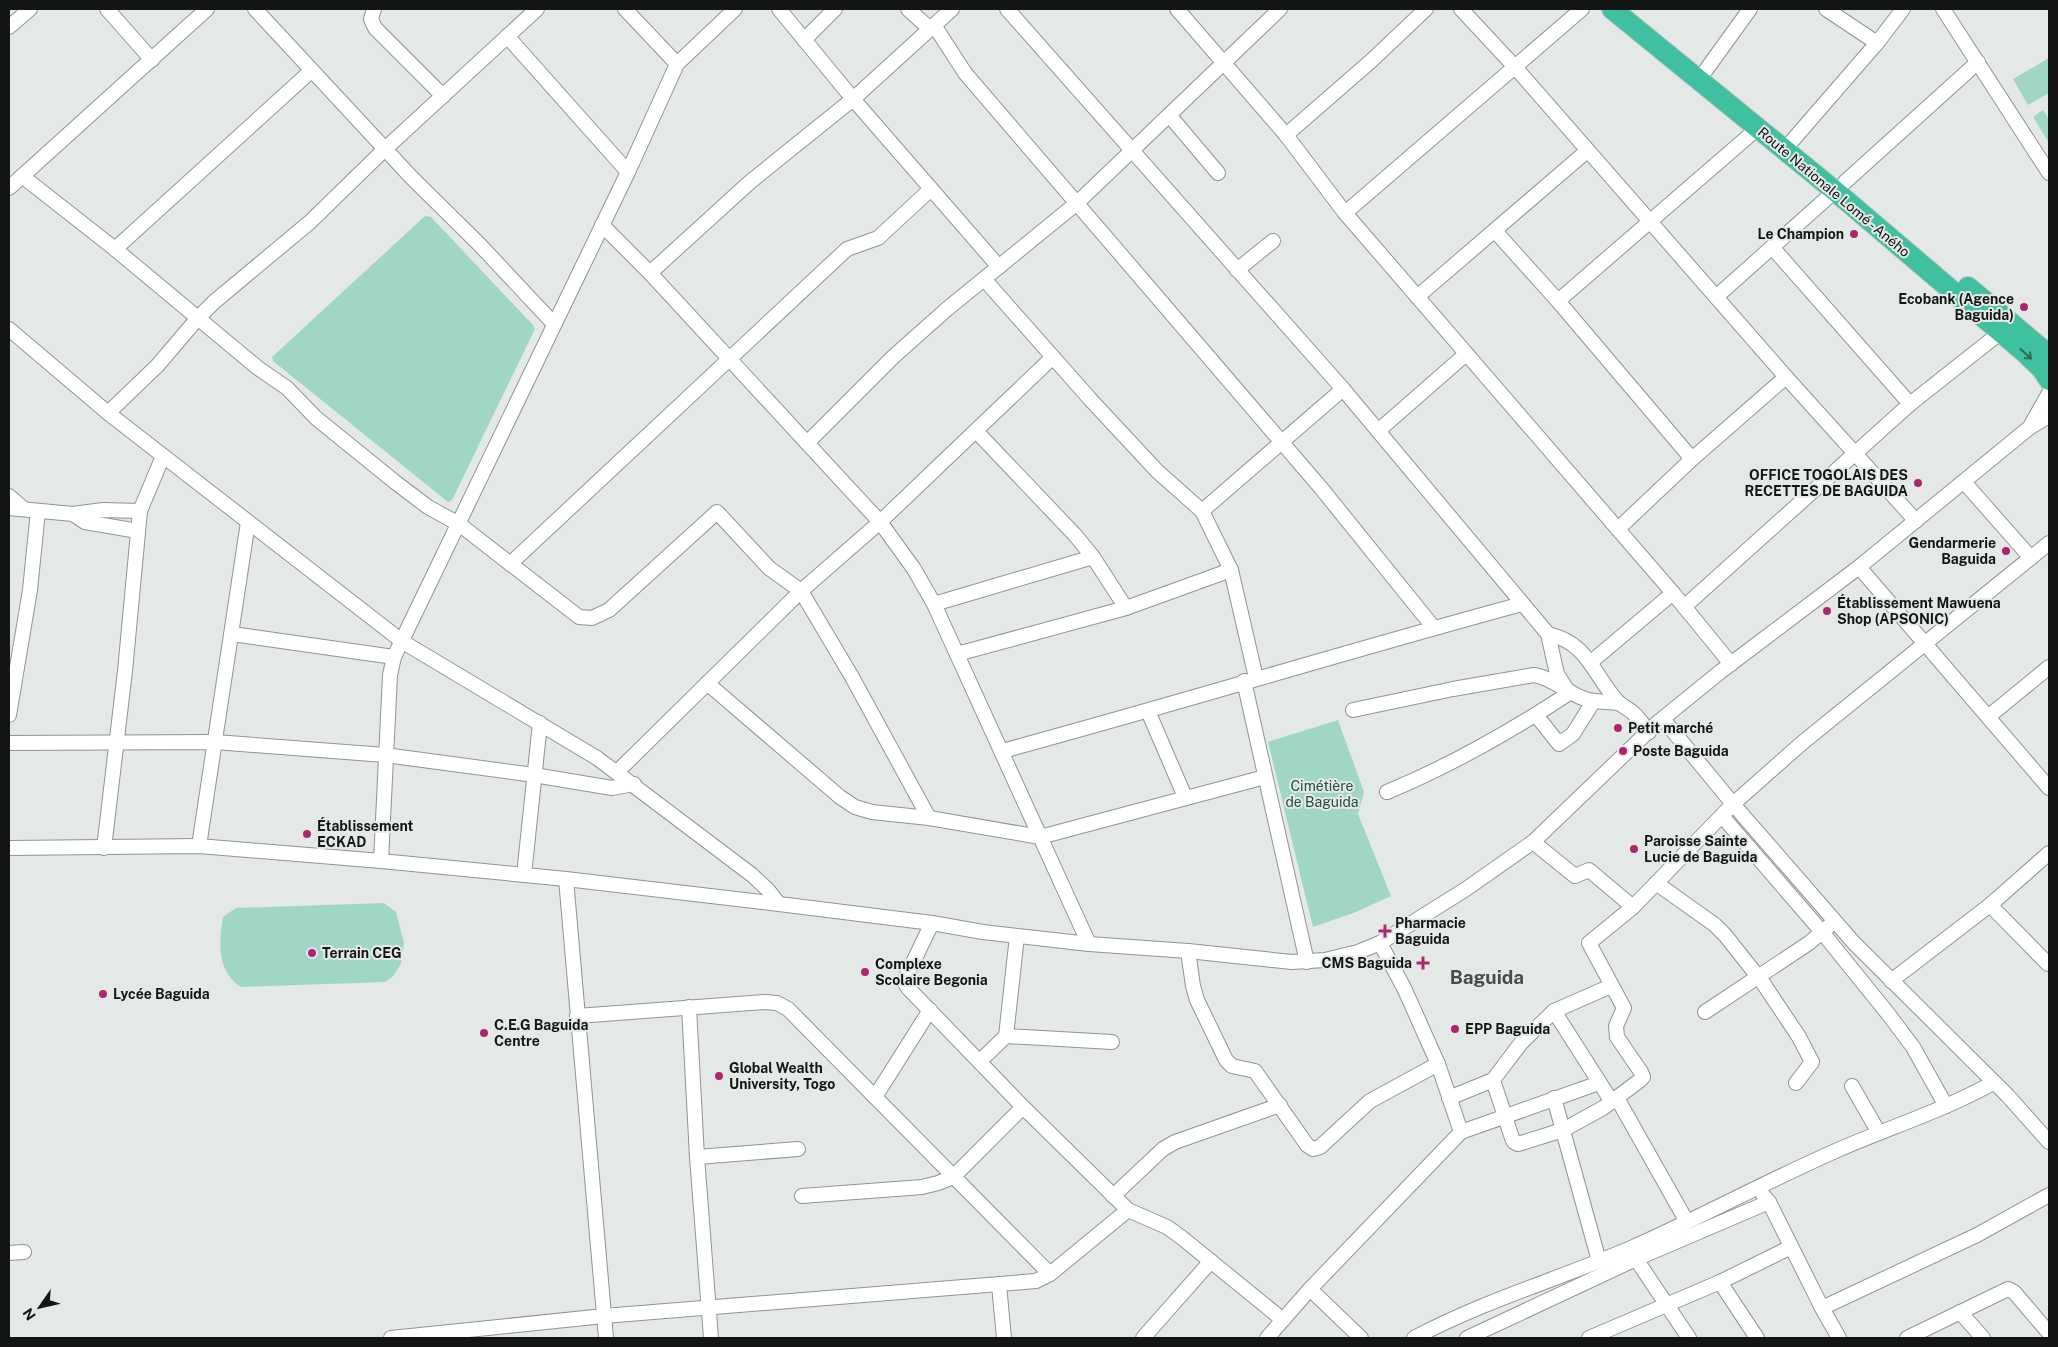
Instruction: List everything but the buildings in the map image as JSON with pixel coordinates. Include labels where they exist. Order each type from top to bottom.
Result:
[{"type":"highway","name":"Route Nationale Lomé - Aného","points":[[1612,9],[1758,128],[1840,187],[2049,355]]},
{"type":"highway","name":"Route Nationale Lomé - Aného","points":[[1632,9],[1792,141],[1840,187],[2038,366],[2049,380]]},
{"type":"street","points":[[9,27],[30,9]]},
{"type":"street","points":[[107,9],[152,60]]},
{"type":"street","points":[[9,188],[207,9]]},
{"type":"street","points":[[255,9],[385,149],[480,245],[554,324]]},
{"type":"street","points":[[374,9],[371,19],[376,28],[443,96]]},
{"type":"street","points":[[108,413],[161,362],[198,318],[310,222],[385,149],[537,9]]},
{"type":"street","points":[[625,9],[677,64]]},
{"type":"street","points":[[381,861],[390,675],[394,657],[628,172],[677,64],[735,9]]},
{"type":"street","points":[[779,9],[853,99],[999,267]]},
{"type":"street","points":[[804,40],[835,9]]},
{"type":"street","points":[[908,9],[932,27],[965,73],[1321,488],[1434,628]]},
{"type":"street","points":[[650,273],[750,182],[853,99],[952,9]]},
{"type":"street","points":[[1007,9],[1343,389],[1548,634],[1557,674],[1568,690]]},
{"type":"street","points":[[1177,9],[1286,135],[1345,213],[1673,593],[1731,664]]},
{"type":"street","points":[[807,443],[893,357],[984,278],[1077,203],[1280,9]]},
{"type":"street","points":[[1286,135],[1371,61],[1426,9]]},
{"type":"street","points":[[1461,9],[1515,67],[1786,377],[1916,521]]},
{"type":"street","points":[[1345,213],[1582,9]]},
{"type":"street","points":[[1706,70],[1750,9]]},
{"type":"street","points":[[1826,9],[1877,44]]},
{"type":"street","points":[[1792,141],[1877,44],[1903,9]]},
{"type":"street","points":[[1943,9],[2049,173]]},
{"type":"street","points":[[507,36],[628,172]]},
{"type":"street","points":[[1716,297],[1978,62]]},
{"type":"street","points":[[114,248],[311,71]]},
{"type":"street","points":[[1169,115],[1218,173]]},
{"type":"street","points":[[1558,301],[1649,220],[1758,128]]},
{"type":"street","points":[[1417,297],[1587,151]]},
{"type":"street","points":[[22,176],[114,248],[258,368],[288,388],[316,418],[354,450],[428,507],[459,524],[579,617],[592,618],[609,610],[717,512],[769,568],[801,592],[852,677],[929,818]]},
{"type":"street","points":[[510,564],[847,250],[878,238],[931,189]]},
{"type":"street","points":[[602,225],[650,273],[880,522],[914,569],[934,604],[958,654],[1089,944]]},
{"type":"street","points":[[1496,231],[1692,459]]},
{"type":"street","points":[[1237,270],[1273,241]]},
{"type":"street","points":[[1772,247],[1910,404]]},
{"type":"street","points":[[984,278],[1053,357],[1158,471],[1202,511],[1231,570],[1265,777],[1306,962]]},
{"type":"street","points":[[9,329],[108,413],[402,642],[540,723],[617,772],[752,875],[779,904]]},
{"type":"street","points":[[1684,606],[1910,404],[2001,332]]},
{"type":"street","points":[[1378,431],[1466,354]]},
{"type":"street","points":[[617,772],[801,592],[880,522],[1053,357]]},
{"type":"street","points":[[1618,529],[1692,459],[1786,377]]},
{"type":"street","points":[[1202,511],[1343,389]]},
{"type":"street","points":[[2029,428],[2049,393]]},
{"type":"street","points":[[9,848],[199,846],[566,879],[1089,944],[1306,962],[1358,952],[1380,943],[1466,890],[1532,842],[1663,719],[1731,664],[1859,567],[2029,428],[2049,416]]},
{"type":"street","points":[[976,431],[1094,557],[1126,608]]},
{"type":"street","points":[[104,848],[140,511],[163,456]]},
{"type":"street","points":[[1964,482],[2031,558]]},
{"type":"street","points":[[9,496],[31,510]]},
{"type":"street","points":[[9,508],[74,514],[103,510],[140,511]]},
{"type":"street","points":[[9,715],[30,590],[31,510]]},
{"type":"street","points":[[74,514],[85,522],[138,531]]},
{"type":"street","points":[[199,846],[248,522]]},
{"type":"street","points":[[1493,1080],[1512,1138],[1518,1144],[1563,1130],[1615,1100],[1643,1077],[1617,1037],[1616,1026],[1624,1008],[1589,943],[1633,907],[1733,804],[1802,743],[2049,543]]},
{"type":"street","points":[[934,604],[1094,557]]},
{"type":"street","points":[[1859,567],[2049,788]]},
{"type":"street","points":[[958,654],[1126,608],[1231,570]]},
{"type":"street","points":[[1591,662],[1673,593]]},
{"type":"street","points":[[1002,751],[1522,604]]},
{"type":"street","points":[[232,634],[394,657]]},
{"type":"street","points":[[1548,634],[1562,637],[1576,647],[1591,662],[1619,703],[1634,713],[1649,732]]},
{"type":"street","points":[[1988,717],[2049,667]]},
{"type":"street","points":[[1353,710],[1453,689],[1534,675],[1545,676],[1593,702],[1619,703]]},
{"type":"street","points":[[707,683],[840,797],[855,807],[872,812],[929,818],[1040,837],[1265,777]]},
{"type":"street","points":[[1387,792],[1437,771],[1536,715],[1568,690]]},
{"type":"street","points":[[1536,715],[1559,744],[1573,734],[1593,702]]},
{"type":"street","points":[[1148,711],[1185,797]]},
{"type":"street","points":[[1663,719],[1733,804],[1835,921],[1891,981],[2008,1096],[2049,1142]]},
{"type":"street","points":[[524,875],[540,723]]},
{"type":"street","points":[[9,743],[216,742],[385,755],[534,774],[612,788],[634,784]]},
{"type":"street","points":[[1722,816],[1822,932],[1913,1048],[1946,1106]]},
{"type":"street","points":[[1532,842],[1575,876],[1589,870],[1633,907]]},
{"type":"street","points":[[1891,981],[1990,904],[2049,853]]},
{"type":"street","points":[[566,879],[606,1338]]},
{"type":"street","points":[[1656,883],[1715,925],[1758,976],[1799,1037],[1812,1062],[1796,1082]]},
{"type":"street","points":[[1990,904],[2048,964]]},
{"type":"street","points":[[1705,1012],[1809,943],[1835,921]]},
{"type":"street","points":[[932,923],[906,975],[905,983],[909,989],[1023,1107],[1128,1210],[1167,1227],[1283,1320]]},
{"type":"street","points":[[980,1061],[1006,1036],[1017,936]]},
{"type":"street","points":[[1380,943],[1405,990],[1438,1064],[1461,1132]]},
{"type":"street","points":[[1188,951],[1197,1000],[1226,1060],[1232,1066],[1255,1071],[1307,1145],[1313,1148],[1320,1147],[1370,1101],[1438,1064]]},
{"type":"street","points":[[1449,1098],[1493,1080],[1521,1043],[1554,1011],[1611,986]]},
{"type":"street","points":[[577,1016],[765,1002],[777,1003],[788,1009],[1050,1274]]},
{"type":"street","points":[[690,1007],[697,1157],[711,1338]]},
{"type":"street","points":[[875,1097],[930,1010]]},
{"type":"street","points":[[1554,1011],[1599,1083],[1615,1100],[1687,1222]]},
{"type":"street","points":[[1006,1036],[1112,1042]]},
{"type":"street","points":[[1267,1338],[1310,1289],[1461,1132],[1504,1115],[1599,1083]]},
{"type":"street","points":[[1414,1338],[1513,1294],[1599,1261],[1687,1222],[1839,1150],[1946,1106],[1993,1083]]},
{"type":"street","points":[[1852,1086],[1879,1134]]},
{"type":"street","points":[[1554,1098],[1599,1261]]},
{"type":"street","points":[[1114,1196],[1163,1150],[1175,1142],[1280,1105]]},
{"type":"street","points":[[802,1196],[922,1186],[938,1183],[953,1177],[1023,1107]]},
{"type":"street","points":[[697,1157],[798,1149]]},
{"type":"street","points":[[1759,1188],[1769,1202],[1839,1338]]},
{"type":"street","points":[[1822,1308],[1969,1239],[2049,1195]]},
{"type":"street","points":[[1466,1338],[1638,1258],[1769,1202]]},
{"type":"street","points":[[391,1338],[604,1316],[1036,1281],[1050,1274],[1128,1210]]},
{"type":"street","points":[[1589,1338],[1720,1282],[1785,1250]]},
{"type":"street","points":[[9,1253],[24,1252]]},
{"type":"street","points":[[1143,1338],[1210,1261]]},
{"type":"street","points":[[1640,1264],[1689,1338]]},
{"type":"street","points":[[1720,1282],[1757,1338]]},
{"type":"street","points":[[999,1285],[1004,1338]]},
{"type":"street","points":[[1310,1289],[1361,1338]]},
{"type":"street","points":[[1907,1338],[2008,1289],[2014,1292],[2049,1333]]},
{"type":"street","points":[[1960,1312],[1983,1338]]},
{"type":"green space","points":[[2049,58],[2049,93],[2028,105],[2013,79]]},
{"type":"green space","points":[[2043,110],[2049,119],[2049,143],[2033,117]]},
{"type":"green space","points":[[425,216],[431,217],[535,329],[452,500],[448,502],[273,361],[272,357]]},
{"type":"green space","name":"Cimétière de Baguida","points":[[1338,720],[1364,792],[1358,814],[1391,896],[1356,912],[1313,927],[1268,742]]},
{"type":"green space","name":"Terrain CEG","points":[[384,903],[396,912],[404,943],[401,964],[393,976],[385,982],[241,987],[227,973],[223,964],[220,946],[223,917],[236,908]]},
{"type":"place","name":"Le Champion","points":[[1854,234]]},
{"type":"place","name":"Ecobank (Agence Baguida)","points":[[2024,307]]},
{"type":"place","name":"OFFICE TOGOLAIS DES RECETTES DE BAGUIDA","points":[[1918,483]]},
{"type":"place","name":"Gendarmerie Baguida","points":[[2006,551]]},
{"type":"place","name":"Établissement Mawuena Shop (APSONIC)","points":[[1827,611]]},
{"type":"place","name":"Petit marché","points":[[1618,728]]},
{"type":"place","name":"Poste Baguida","points":[[1623,751]]},
{"type":"place","name":"Établissement ECKAD","points":[[307,834]]},
{"type":"place","name":"Paroisse Sainte Lucie de Baguida","points":[[1634,849]]},
{"type":"place","name":"Pharmacie Baguida","points":[[1385,931]]},
{"type":"place","name":"Terrain CEG","points":[[312,953]]},
{"type":"place","name":"CMS Baguida","points":[[1423,963]]},
{"type":"place","name":"Complexe Scolaire Begonia","points":[[865,972]]},
{"type":"place","name":"Lycée Baguida","points":[[103,994]]},
{"type":"place","name":"EPP Baguida","points":[[1455,1029]]},
{"type":"place","name":"C.E.G Baguida Centre","points":[[484,1033]]},
{"type":"place","name":"Global Wealth University, Togo","points":[[719,1076]]},
{"type":"district","name":"Baguida","points":[[1487,977]]}]
